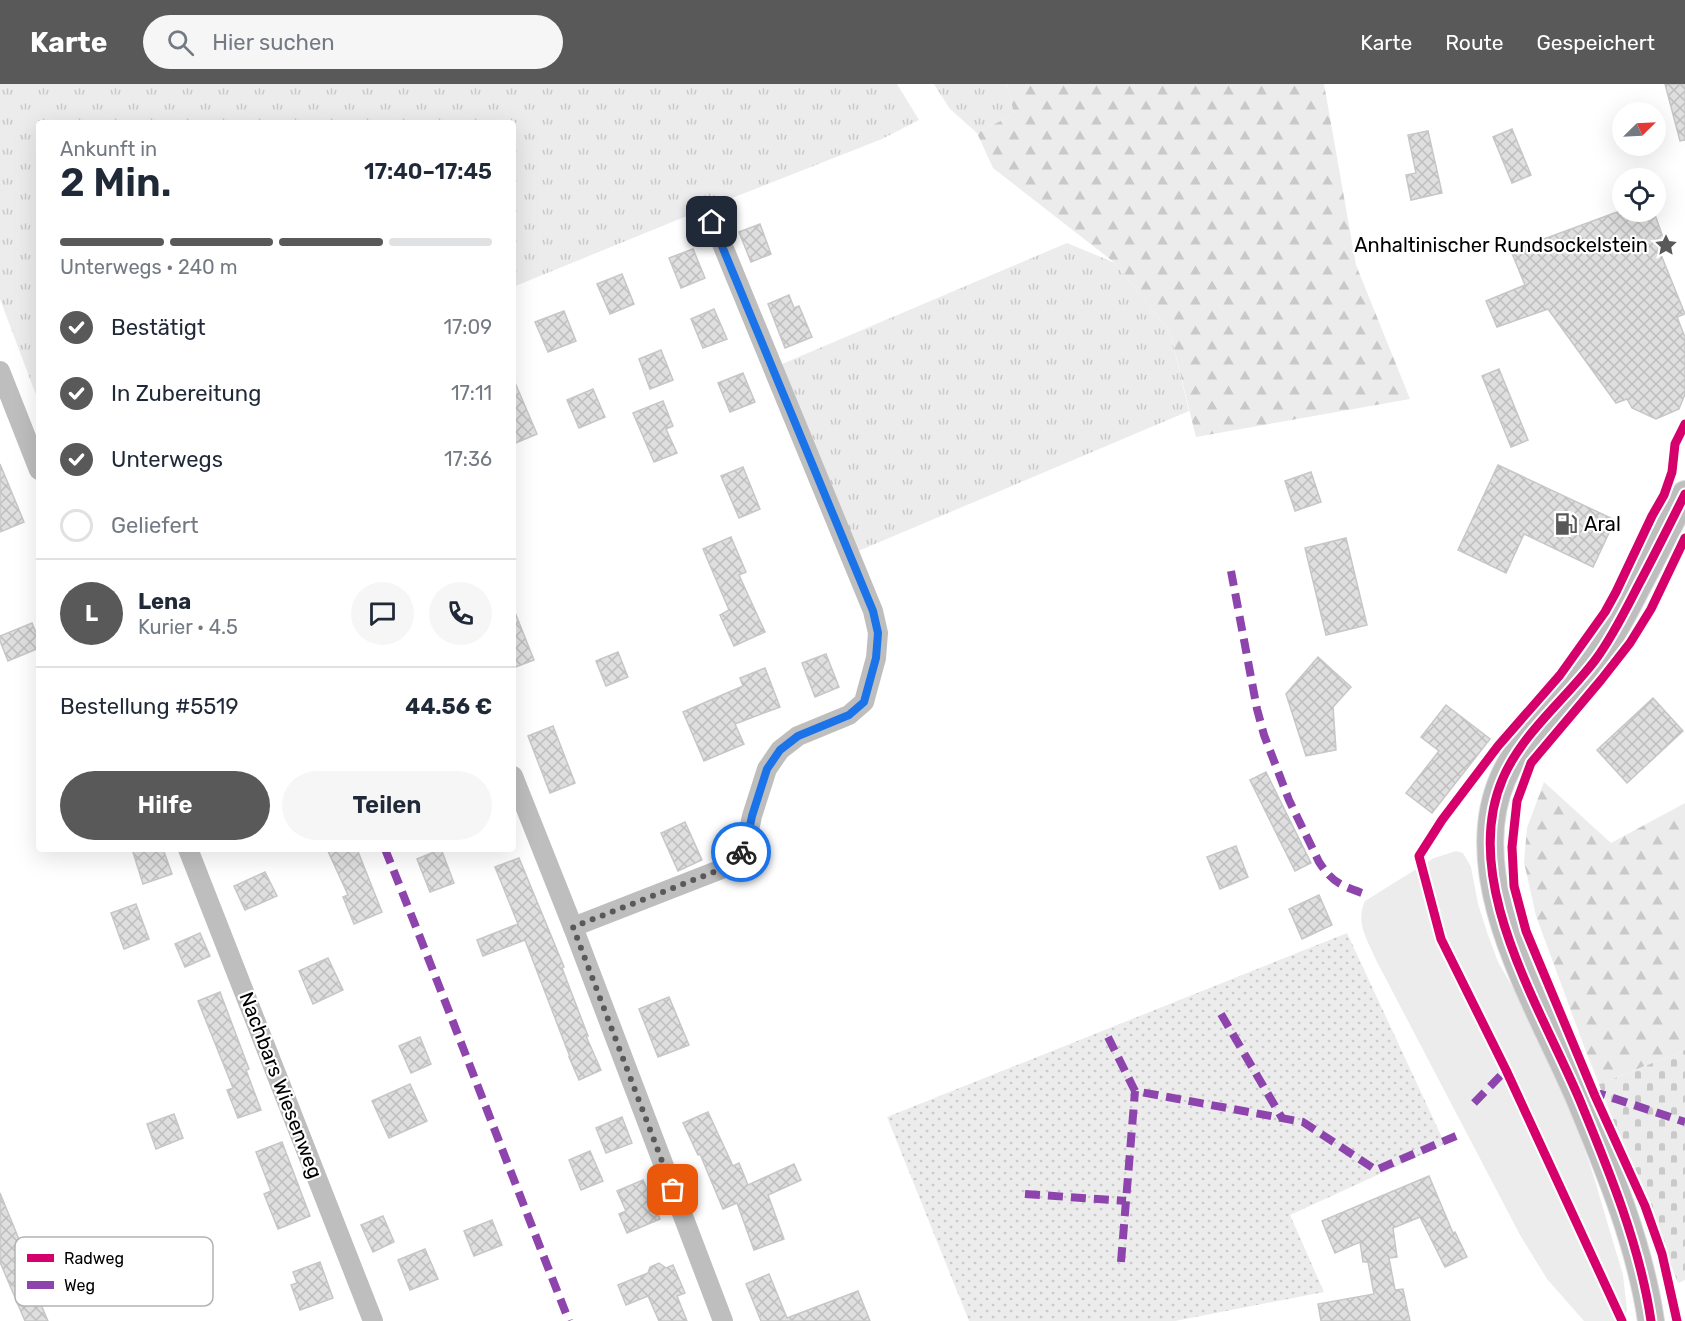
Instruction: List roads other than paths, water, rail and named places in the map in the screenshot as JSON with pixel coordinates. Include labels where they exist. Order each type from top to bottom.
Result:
[{"type":"main road","points":[[1651,1321],[1640,1268],[1616,1194],[1581,1102],[1507,935],[1495,895],[1490,837],[1494,803],[1514,757],[1528,737],[1596,659],[1621,619],[1685,494]]},
{"type":"street","points":[[573,927],[732,865],[746,845],[752,816],[767,769],[780,750],[798,736],[849,715],[864,702],[876,658],[878,633],[873,611],[712,222]]},
{"type":"street","points":[[0,371],[36,462]]},
{"type":"street","points":[[516,784],[723,1321]]},
{"type":"street","name":"Nachbars Wiesenweg","points":[[189,852],[373,1321]]},
{"type":"place","name":"Anhaltinischer Rundsockelstein","points":[[1666,245]]},
{"type":"place","name":"Aral","points":[[1566,524]]}]
